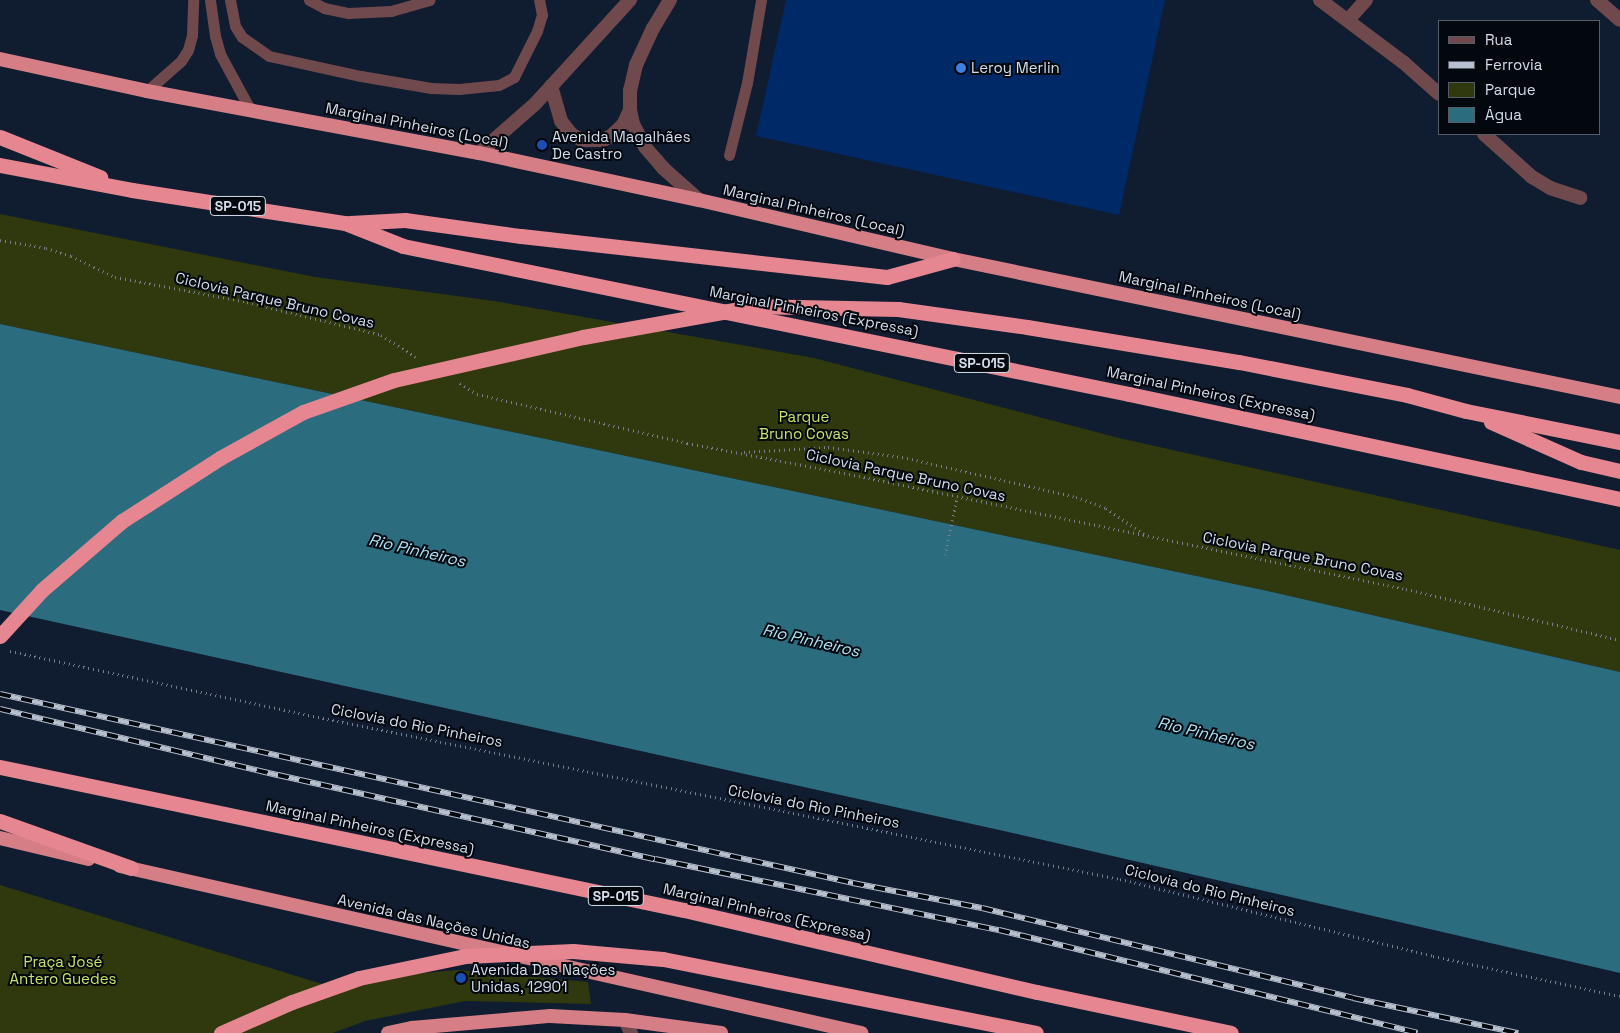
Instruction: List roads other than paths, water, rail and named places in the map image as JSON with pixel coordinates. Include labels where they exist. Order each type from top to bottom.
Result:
[{"type":"highway","name":"Marginal Pinheiros (Local)","points":[[0,59],[147,91],[479,152],[700,200],[953,259],[1620,397]]},
{"type":"highway","points":[[0,137],[132,190]]},
{"type":"highway","name":"Marginal Pinheiros (Expressa)","points":[[0,165],[132,190],[345,224],[403,246],[1100,388],[1620,499]]},
{"type":"highway","points":[[345,224],[405,220],[521,236],[887,277],[953,259]]},
{"type":"highway","points":[[0,636],[42,590],[122,521],[220,458],[303,412],[404,378],[583,337],[755,306],[898,309],[972,319],[1239,362],[1407,394],[1466,411],[1620,442]]},
{"type":"highway","points":[[1466,411],[1581,462],[1620,471]]},
{"type":"highway","name":"Marginal Pinheiros (Expressa)","points":[[0,767],[674,908],[1027,989],[1231,1033]]},
{"type":"highway","points":[[0,821],[131,868]]},
{"type":"highway","name":"Avenida das Nações Unidas","points":[[0,838],[862,1033]]},
{"type":"highway","points":[[221,1033],[292,1002],[360,978],[465,956],[573,951],[663,959],[1036,1033]]},
{"type":"highway","points":[[388,1033],[550,1016],[628,1026],[721,1033]]},
{"type":"street","points":[[479,152],[517,121],[630,0]]},
{"type":"street","points":[[670,0],[653,28],[636,65],[630,90],[630,110],[633,124],[645,147],[663,168],[700,200]]},
{"type":"street","points":[[1320,0],[1403,62],[1438,93]]},
{"type":"street","points":[[1348,20],[1366,0]]},
{"type":"street","points":[[1597,0],[1620,20]]},
{"type":"street","points":[[551,86],[561,120],[571,134],[582,140],[603,140],[612,136],[623,125],[630,110]]},
{"type":"street","points":[[1485,135],[1532,177],[1550,188],[1580,198]]},
{"type":"lane","points":[[147,91],[180,61],[188,50],[192,35],[193,0]]},
{"type":"lane","points":[[210,0],[215,36],[220,54],[251,111]]},
{"type":"lane","points":[[230,0],[236,26],[242,37],[269,56],[361,76],[431,88],[459,89],[499,86],[514,77],[537,32],[542,15],[539,0]]},
{"type":"lane","points":[[309,0],[324,8],[348,13],[391,11],[429,0]]},
{"type":"lane","points":[[729,155],[747,83],[761,0]]},
{"type":"water","name":"Rio Pinheiros","points":[[0,324],[1263,590],[1620,672],[1620,973],[1004,831],[0,610]]},
{"type":"railway","points":[[0,694],[853,883],[982,908],[1353,998],[1518,1033]]},
{"type":"railway","points":[[0,709],[278,775],[655,859],[999,930],[1417,1033]]},
{"type":"place","name":"Leroy Merlin","points":[[961,68]]},
{"type":"place","name":"Avenida Magalhães De Castro","points":[[542,145]]},
{"type":"place","name":"Avenida Das Nações Unidas, 12901","points":[[461,978]]},
{"type":"park label","name":"Parque Bruno Covas","points":[[804,424]]},
{"type":"park label","name":"Praça José Antero Guedes","points":[[63,970]]}]
